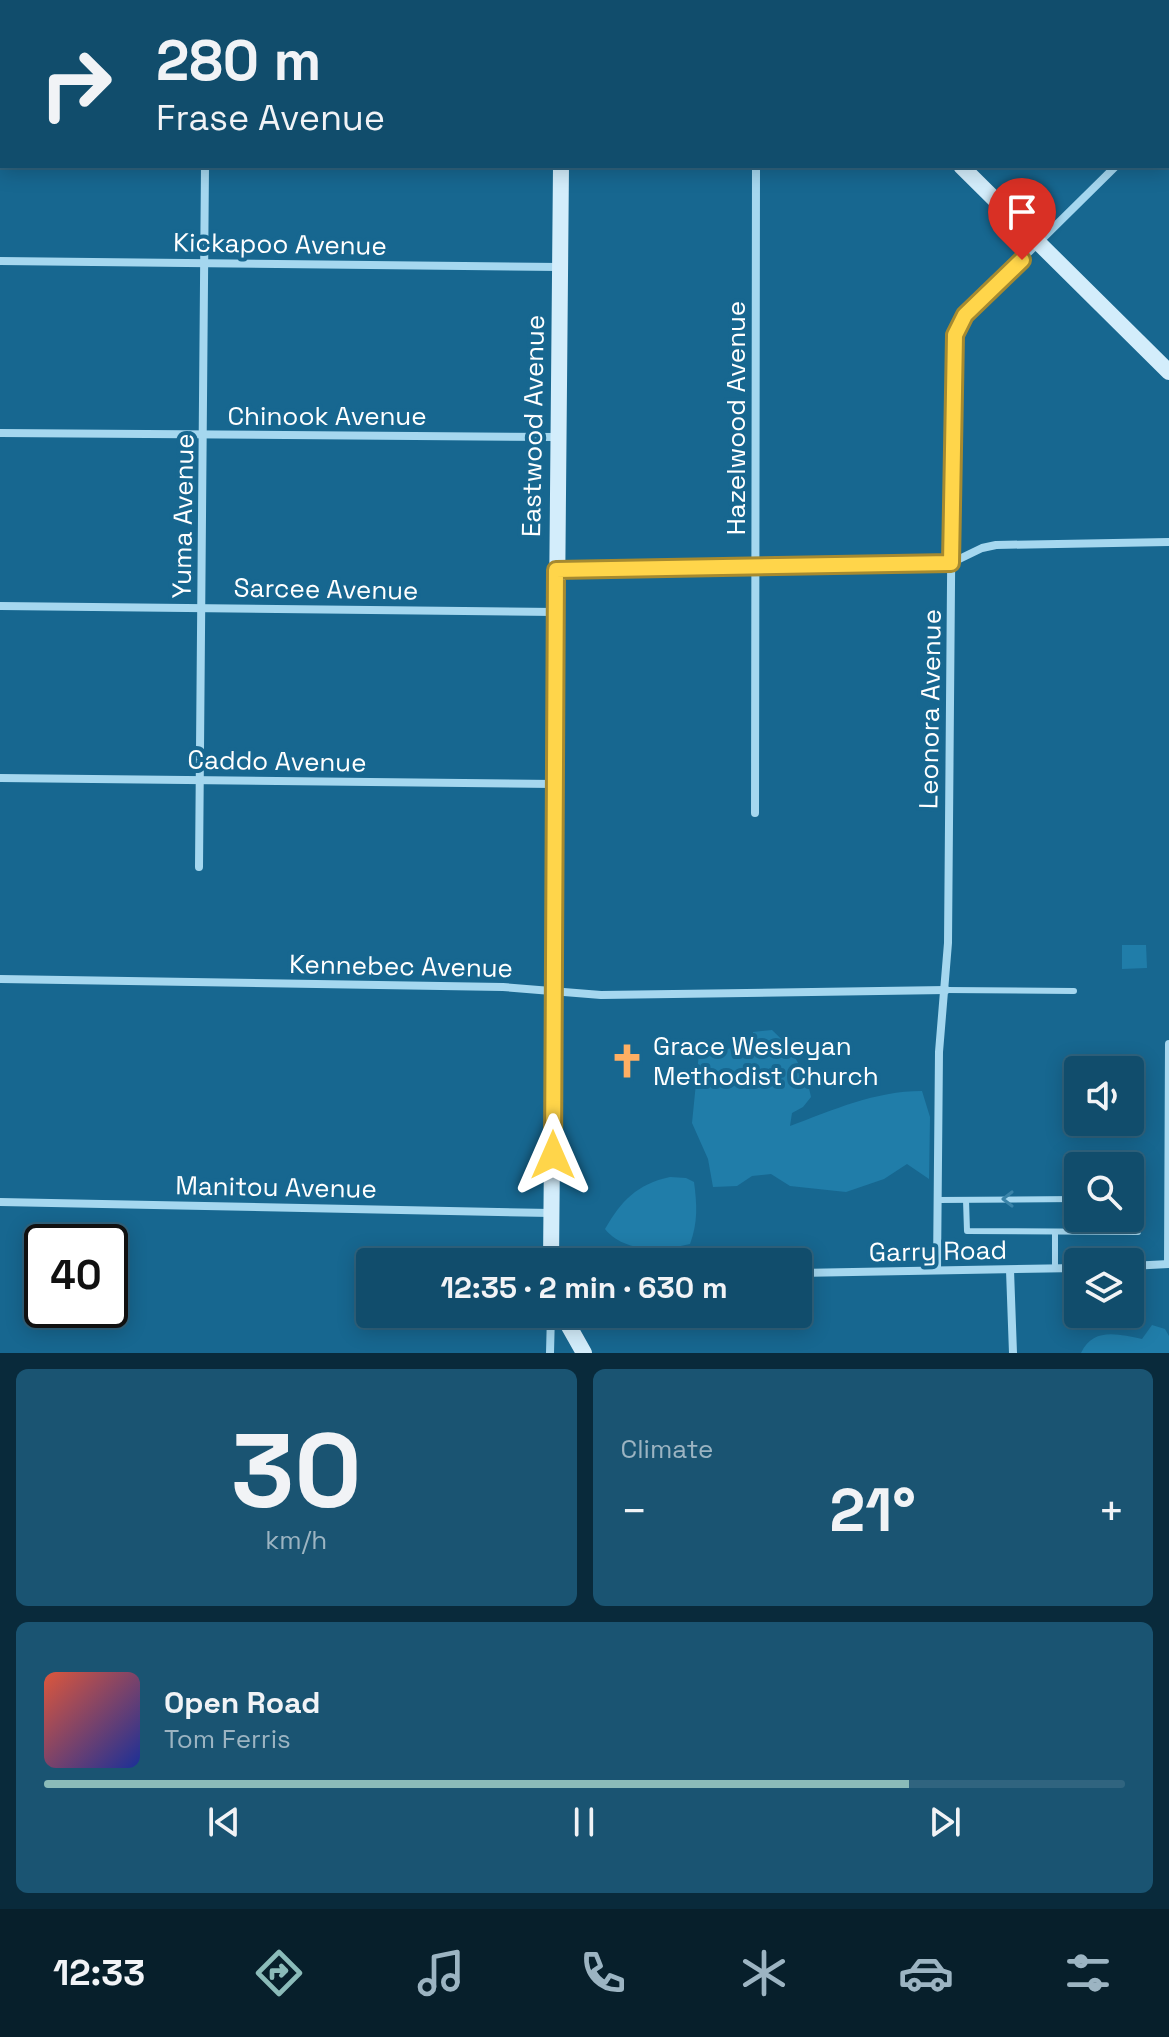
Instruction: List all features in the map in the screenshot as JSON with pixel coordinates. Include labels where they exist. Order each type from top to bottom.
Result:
[{"type":"street","name":"Yuma Avenue","points":[[199,867],[205,168]]},
{"type":"street","name":"Eastwood Avenue","points":[[551,1248],[561,168]]},
{"type":"street","name":"Hazelwood Avenue","points":[[755,813],[756,168]]},
{"type":"street","points":[[963,168],[1169,372]]},
{"type":"street","name":"Leonora Avenue","points":[[937,1269],[939,1052],[946,990],[955,335],[965,315],[1114,168]]},
{"type":"street","name":"Kickapoo Avenue","points":[[0,261],[559,267]]},
{"type":"street","name":"Chinook Avenue","points":[[0,433],[557,437]]},
{"type":"street","points":[[556,570],[951,563],[982,548],[996,545],[1169,542]]},
{"type":"street","name":"Sarcee Avenue","points":[[0,606],[556,612]]},
{"type":"street","name":"Caddo Avenue","points":[[0,778],[554,784]]},
{"type":"street","name":"Kennebec Avenue","points":[[0,979],[487,987],[601,995],[946,990]]},
{"type":"street","points":[[1144,1265],[1168,1264],[1169,1044]]},
{"type":"street","name":"Manitou Avenue","points":[[0,1202],[551,1213]]},
{"type":"street","name":"Garry Road","points":[[812,1273],[1064,1268]]},
{"type":"street","points":[[1010,1270],[1013,1353]]},
{"type":"street","points":[[550,1353],[551,1328]]},
{"type":"street","points":[[570,1328],[584,1353]]},
{"type":"lane","points":[[946,990],[1074,991]]},
{"type":"lane","points":[[938,1200],[1064,1199]]},
{"type":"lane","points":[[966,1200],[967,1231],[1138,1232]]},
{"type":"lane","points":[[1055,1233],[1055,1268]]},
{"type":"shaded area","points":[[1122,945],[1146,945],[1147,968],[1122,969]]},
{"type":"shaded area","points":[[772,1030],[797,1060],[811,1097],[803,1107],[792,1113],[790,1126],[871,1098],[922,1091],[930,1117],[929,1179],[907,1164],[884,1179],[846,1192],[790,1186],[771,1174],[752,1176],[737,1186],[713,1187],[708,1159],[692,1123],[699,1053],[753,1045],[753,1032]]},
{"type":"shaded area","points":[[670,1177],[694,1182],[696,1213],[690,1244],[644,1248],[613,1237],[605,1229],[617,1210],[639,1189]]},
{"type":"shaded area","points":[[1152,1325],[1165,1329],[1169,1336],[1169,1353],[1081,1353],[1092,1339],[1107,1334],[1142,1339]]},
{"type":"place","name":"Grace Wesleyan Methodist Church","points":[[627,1061]]},
{"type":"route","points":[[553,1155],[556,570],[951,563],[955,335],[965,315],[1022,260]]}]
